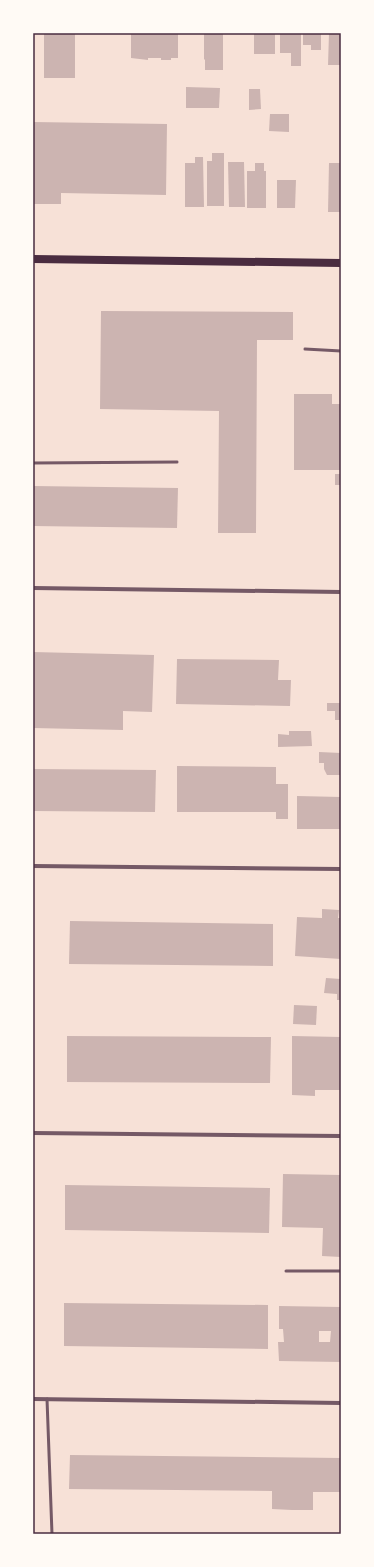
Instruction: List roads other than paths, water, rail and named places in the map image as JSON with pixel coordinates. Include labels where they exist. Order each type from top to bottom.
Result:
[{"type":"main road","points":[[33,259],[341,263]]},
{"type":"street","points":[[33,588],[341,592]]},
{"type":"street","points":[[33,866],[341,869]]},
{"type":"street","points":[[33,1133],[341,1136]]},
{"type":"street","points":[[33,1399],[341,1403]]},
{"type":"lane","points":[[306,349],[341,350]]},
{"type":"lane","points":[[33,463],[177,462]]},
{"type":"lane","points":[[286,1271],[341,1272]]},
{"type":"lane","points":[[47,1399],[52,1534]]}]
